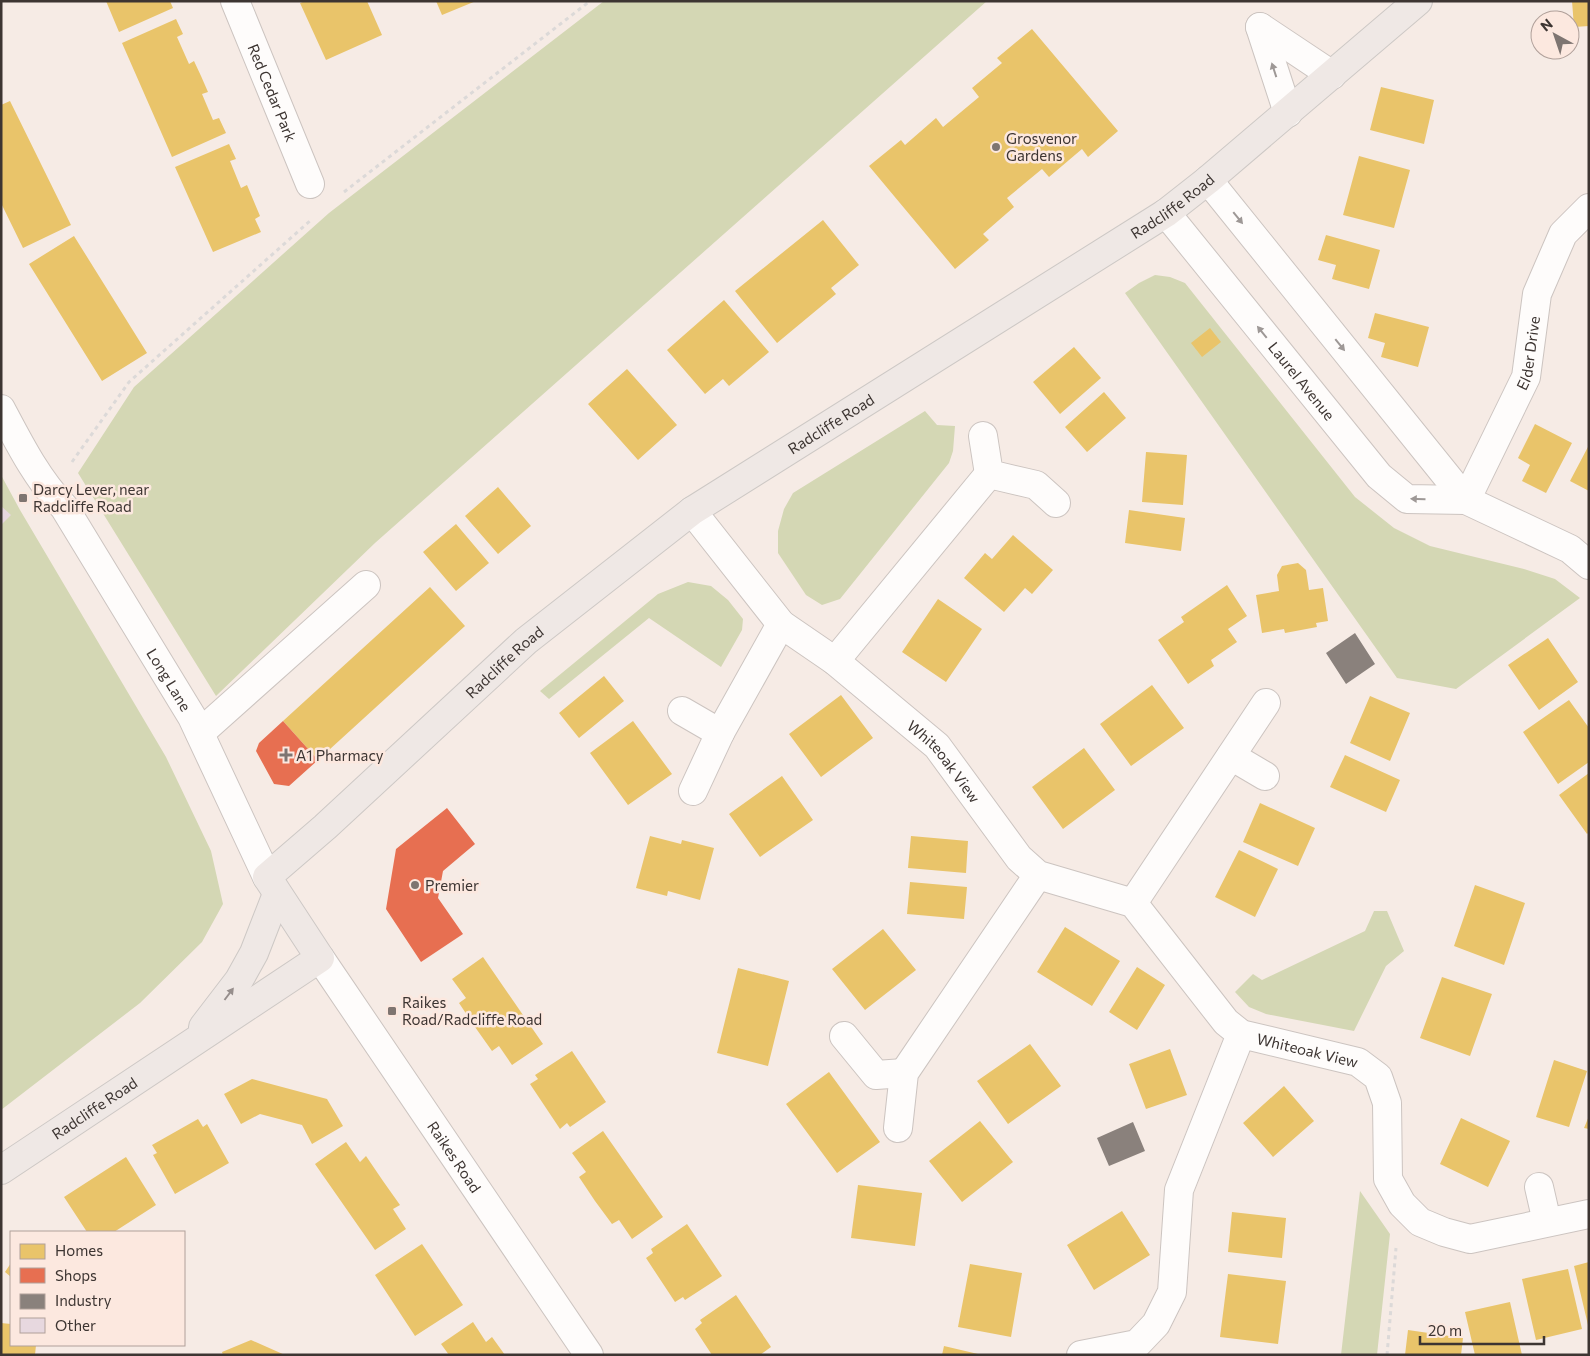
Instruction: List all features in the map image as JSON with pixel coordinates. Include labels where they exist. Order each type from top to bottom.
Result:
[{"type":"main road","name":"Radcliffe Road","points":[[188,1046],[239,980],[254,954],[272,886],[325,827],[526,641],[692,511],[1166,213],[1288,113],[1418,1]]},
{"type":"main road","name":"Long Lane","points":[[272,886],[320,958]]},
{"type":"main road","name":"Radcliffe Road","points":[[1,1170],[320,958]]},
{"type":"street","name":"Red Cedar Park","points":[[235,1],[310,184]]},
{"type":"street","points":[[1288,113],[1260,27],[1332,75]]},
{"type":"street","name":"Laurel Avenue","points":[[1208,180],[1466,500]]},
{"type":"street","name":"Elder Drive","points":[[1466,500],[1526,376],[1537,294],[1563,234],[1589,208]]},
{"type":"street","name":"Laurel Avenue","points":[[1166,213],[1379,476],[1407,499],[1466,500],[1570,549],[1589,565]]},
{"type":"street","name":"Long Lane","points":[[1,409],[19,444],[57,500],[196,725],[272,886]]},
{"type":"street","points":[[835,661],[989,474],[983,436]]},
{"type":"street","points":[[989,474],[1036,485],[1056,503]]},
{"type":"street","name":"Whiteoak View","points":[[692,511],[781,624],[835,661],[937,746],[1019,858],[1038,875],[1133,903],[1226,1022],[1241,1034],[1358,1062],[1378,1077],[1388,1103],[1388,1178],[1402,1204],[1420,1222],[1444,1232],[1470,1239],[1589,1214]]},
{"type":"street","points":[[196,725],[366,585]]},
{"type":"street","points":[[692,791],[720,733],[781,624]]},
{"type":"street","points":[[1133,903],[1266,703]]},
{"type":"street","points":[[682,711],[720,733]]},
{"type":"street","points":[[1231,756],[1265,776]]},
{"type":"street","points":[[898,1128],[904,1073],[1038,875]]},
{"type":"street","name":"Raikes Road","points":[[320,958],[589,1355]]},
{"type":"street","name":"Whiteoak View","points":[[1081,1355],[1138,1349],[1156,1324],[1172,1292],[1179,1190],[1241,1034]]},
{"type":"street","points":[[844,1036],[876,1075],[904,1073]]},
{"type":"street","points":[[1539,1186],[1547,1222]]},
{"type":"path","points":[[341,194],[590,1]]},
{"type":"path","points":[[57,500],[129,382],[318,213]]},
{"type":"path","points":[[1387,1355],[1397,1238],[1420,1222]]},
{"type":"green space","points":[[604,1],[987,1],[375,543],[216,696],[78,473],[134,387],[329,213]]},
{"type":"green space","points":[[1155,275],[1170,277],[1185,283],[1355,497],[1394,528],[1430,546],[1524,569],[1555,579],[1580,598],[1456,689],[1397,678],[1125,293]]},
{"type":"green space","points":[[925,411],[937,425],[955,426],[953,451],[949,463],[840,599],[822,605],[806,595],[778,553],[778,531],[784,509],[793,493]]},
{"type":"green space","points":[[1,475],[166,757],[211,851],[223,904],[202,942],[140,1003],[1,1110]]},
{"type":"green space","points":[[688,582],[711,586],[728,600],[743,619],[742,630],[721,667],[649,618],[549,699],[540,691],[658,594]]},
{"type":"green space","points":[[1374,911],[1387,911],[1404,951],[1386,966],[1354,1031],[1266,1014],[1249,1007],[1235,992],[1253,974],[1262,980],[1365,931]]},
{"type":"green space","points":[[1360,1191],[1390,1234],[1377,1355],[1341,1355]]},
{"type":"building: Homes","points":[[106,1],[170,1],[173,8],[119,32]]},
{"type":"building: Homes","points":[[305,1],[367,1],[382,35],[326,60],[300,3]]},
{"type":"building: Homes","points":[[436,1],[476,1],[442,15]]},
{"type":"building: Homes","points":[[1572,1],[1589,1],[1589,26],[1580,27],[1580,10],[1573,10]]},
{"type":"building: Homes","points":[[176,19],[183,34],[177,37],[189,64],[194,61],[208,92],[202,94],[213,120],[219,118],[226,133],[172,157],[122,43]]},
{"type":"building: Homes","name":"Grosvenor Gardens","points":[[1032,29],[1118,131],[1088,157],[1082,149],[1049,177],[1042,169],[1007,198],[1014,207],[983,234],[989,240],[955,269],[869,166],[901,140],[905,145],[936,118],[943,127],[979,97],[972,88],[1002,63],[997,58]]},
{"type":"building: Homes","points":[[1381,87],[1434,100],[1424,144],[1370,130]]},
{"type":"building: Homes","points":[[10,101],[71,225],[23,248],[1,203],[1,105]]},
{"type":"building: Homes","points":[[229,144],[236,159],[230,161],[241,188],[247,185],[260,216],[255,219],[261,232],[213,252],[175,167]]},
{"type":"building: Homes","points":[[1359,156],[1410,170],[1394,228],[1343,215]]},
{"type":"building: Homes","points":[[823,220],[859,265],[831,288],[836,294],[777,343],[735,291]]},
{"type":"building: Homes","points":[[1326,235],[1380,250],[1369,289],[1332,279],[1336,265],[1318,260]]},
{"type":"building: Homes","points":[[74,236],[147,353],[102,381],[29,264]]},
{"type":"building: Homes","points":[[724,300],[769,352],[729,386],[723,379],[705,394],[667,350]]},
{"type":"building: Homes","points":[[1375,313],[1429,327],[1418,367],[1381,357],[1385,343],[1368,338]]},
{"type":"building: Homes","points":[[1210,328],[1221,342],[1202,357],[1191,343]]},
{"type":"building: Homes","points":[[1074,347],[1101,378],[1060,414],[1033,382]]},
{"type":"building: Homes","points":[[627,369],[677,425],[638,460],[588,404]]},
{"type":"building: Homes","points":[[1104,392],[1126,418],[1087,452],[1065,427]]},
{"type":"building: Homes","points":[[1535,424],[1572,443],[1546,493],[1522,481],[1530,465],[1518,458]]},
{"type":"building: Homes","points":[[1589,445],[1589,491],[1570,481]]},
{"type":"building: Homes","points":[[1146,452],[1187,455],[1183,505],[1142,502]]},
{"type":"building: Homes","points":[[498,487],[531,526],[498,554],[465,516]]},
{"type":"building: Homes","points":[[1129,510],[1185,518],[1181,551],[1125,543]]},
{"type":"building: Homes","points":[[456,524],[489,563],[456,591],[423,552]]},
{"type":"building: Homes","points":[[1013,535],[1053,570],[1032,594],[1025,588],[1004,612],[964,578],[985,553],[992,559]]},
{"type":"building: Homes","points":[[1298,563],[1306,570],[1309,590],[1323,588],[1328,621],[1316,623],[1317,627],[1285,633],[1284,629],[1262,633],[1256,595],[1279,591],[1277,575],[1282,566]]},
{"type":"building: Homes","points":[[1227,585],[1247,616],[1228,629],[1237,642],[1211,660],[1214,666],[1188,684],[1158,640],[1184,622],[1181,617]]},
{"type":"building: Homes","points":[[430,587],[465,626],[318,760],[283,721]]},
{"type":"building: Homes","points":[[938,599],[982,629],[946,682],[902,652]]},
{"type":"building: Homes","points":[[1548,638],[1578,682],[1539,710],[1508,665]]},
{"type":"building: Homes","points":[[604,676],[624,701],[579,738],[559,713]]},
{"type":"building: Homes","points":[[1152,685],[1184,728],[1131,766],[1100,724]]},
{"type":"building: Homes","points":[[841,695],[873,738],[821,777],[789,734]]},
{"type":"building: Homes","points":[[1370,696],[1410,713],[1390,761],[1350,743]]},
{"type":"building: Homes","points":[[1569,700],[1589,728],[1589,762],[1558,784],[1523,732]]},
{"type":"building: Homes","points":[[633,721],[672,774],[628,805],[590,753]]},
{"type":"building: Homes","points":[[1084,748],[1115,790],[1063,829],[1032,787]]},
{"type":"building: Homes","points":[[1345,755],[1400,780],[1386,812],[1330,787]]},
{"type":"building: Homes","points":[[1589,773],[1589,832],[1587,834],[1559,795]]},
{"type":"building: Homes","points":[[782,776],[813,820],[760,857],[729,814]]},
{"type":"building: Homes","points":[[1260,803],[1315,828],[1298,866],[1243,842]]},
{"type":"building: Homes","points":[[650,836],[681,844],[682,840],[714,848],[700,900],[668,891],[667,896],[636,888]]},
{"type":"building: Homes","points":[[911,836],[968,841],[966,873],[908,868]]},
{"type":"building: Homes","points":[[1239,850],[1278,869],[1255,917],[1215,897]]},
{"type":"building: Homes","points":[[910,882],[967,887],[964,919],[907,914]]},
{"type":"building: Homes","points":[[1475,885],[1525,903],[1504,965],[1454,946]]},
{"type":"building: Homes","points":[[1065,927],[1120,961],[1092,1006],[1037,972]]},
{"type":"building: Homes","points":[[883,929],[916,970],[865,1010],[832,969]]},
{"type":"building: Homes","points":[[483,957],[543,1044],[512,1065],[499,1046],[492,1051],[475,1027],[459,1003],[466,998],[452,979]]},
{"type":"building: Homes","points":[[1137,967],[1165,985],[1137,1030],[1109,1012]]},
{"type":"building: Homes","points":[[738,968],[789,981],[768,1066],[717,1053]]},
{"type":"building: Homes","points":[[1442,977],[1492,994],[1470,1056],[1420,1038]]},
{"type":"building: Homes","points":[[1030,1044],[1061,1086],[1008,1124],[977,1081]]},
{"type":"building: Homes","points":[[1170,1049],[1187,1095],[1146,1109],[1129,1064]]},
{"type":"building: Homes","points":[[572,1051],[606,1102],[570,1127],[567,1123],[560,1129],[530,1084],[538,1079],[535,1075]]},
{"type":"building: Homes","points":[[1554,1060],[1587,1071],[1569,1127],[1536,1117]]},
{"type":"building: Homes","points":[[829,1072],[880,1142],[837,1173],[786,1104]]},
{"type":"building: Homes","points":[[252,1079],[327,1099],[343,1126],[312,1144],[302,1125],[260,1114],[241,1124],[224,1094]]},
{"type":"building: Homes","points":[[1284,1086],[1314,1121],[1273,1157],[1243,1123]]},
{"type":"building: Homes","points":[[1589,1116],[1589,1129],[1584,1128]]},
{"type":"building: Homes","points":[[1461,1118],[1510,1141],[1488,1187],[1440,1164]]},
{"type":"building: Homes","points":[[198,1119],[203,1127],[207,1124],[229,1163],[175,1194],[153,1155],[157,1153],[152,1145]]},
{"type":"building: Homes","points":[[980,1121],[1013,1162],[962,1202],[929,1161]]},
{"type":"building: Homes","points":[[603,1131],[663,1217],[632,1239],[619,1220],[612,1224],[595,1201],[579,1177],[586,1172],[572,1153]]},
{"type":"building: Homes","points":[[346,1142],[360,1162],[366,1156],[400,1205],[393,1209],[406,1229],[375,1250],[315,1164]]},
{"type":"building: Homes","points":[[126,1157],[156,1205],[116,1231],[86,1231],[64,1197]]},
{"type":"building: Homes","points":[[858,1185],[922,1193],[915,1246],[851,1238]]},
{"type":"building: Homes","points":[[1122,1211],[1150,1255],[1094,1290],[1067,1245]]},
{"type":"building: Homes","points":[[1232,1212],[1286,1218],[1282,1258],[1228,1252]]},
{"type":"building: Homes","points":[[687,1224],[722,1276],[685,1300],[683,1297],[675,1302],[646,1258],[653,1253],[651,1249]]},
{"type":"building: Homes","points":[[422,1244],[463,1305],[415,1336],[375,1275]]},
{"type":"building: Homes","points":[[1589,1262],[1589,1325],[1588,1325],[1574,1266]]},
{"type":"building: Homes","points":[[10,1264],[10,1276],[5,1272]]},
{"type":"building: Homes","points":[[970,1264],[1022,1273],[1011,1337],[958,1327]]},
{"type":"building: Homes","points":[[1568,1269],[1582,1329],[1536,1340],[1522,1279]]},
{"type":"building: Homes","points":[[1228,1274],[1286,1281],[1278,1344],[1220,1337]]},
{"type":"building: Homes","points":[[736,1295],[771,1347],[760,1355],[712,1355],[695,1329],[702,1323],[700,1320]]},
{"type":"building: Homes","points":[[1510,1302],[1522,1355],[1475,1355],[1465,1312]]},
{"type":"building: Homes","points":[[473,1322],[486,1342],[492,1337],[505,1355],[449,1355],[441,1344]]},
{"type":"building: Homes","points":[[1,1323],[10,1324],[10,1346],[36,1346],[35,1355],[1,1355]]},
{"type":"building: Homes","points":[[1408,1330],[1463,1338],[1461,1355],[1405,1355]]},
{"type":"building: Homes","points":[[251,1340],[285,1355],[223,1355],[222,1352]]},
{"type":"building: Homes","points":[[944,1346],[978,1354],[978,1355],[942,1355]]},
{"type":"building: Shops","name":"A1 Pharmacy","points":[[283,721],[318,760],[289,786],[274,784],[256,751],[259,743]]},
{"type":"building: Shops","name":"Premier","points":[[447,808],[475,844],[443,871],[438,898],[463,934],[421,962],[386,909],[396,849]]},
{"type":"building: Industry","points":[[1355,633],[1375,664],[1346,684],[1326,653]]},
{"type":"building: Industry","points":[[1133,1122],[1145,1151],[1109,1166],[1097,1138]]},
{"type":"building: Other","points":[[1,506],[11,515],[1,525]]},
{"type":"place","name":"Grosvenor Gardens","points":[[996,147]]},
{"type":"place","name":"Darcy Lever, near Radcliffe Road","points":[[23,498]]},
{"type":"place","name":"A1 Pharmacy","points":[[286,755]]},
{"type":"place","name":"Premier","points":[[415,885]]},
{"type":"place","name":"Raikes Road/Radcliffe Road","points":[[392,1011]]}]
